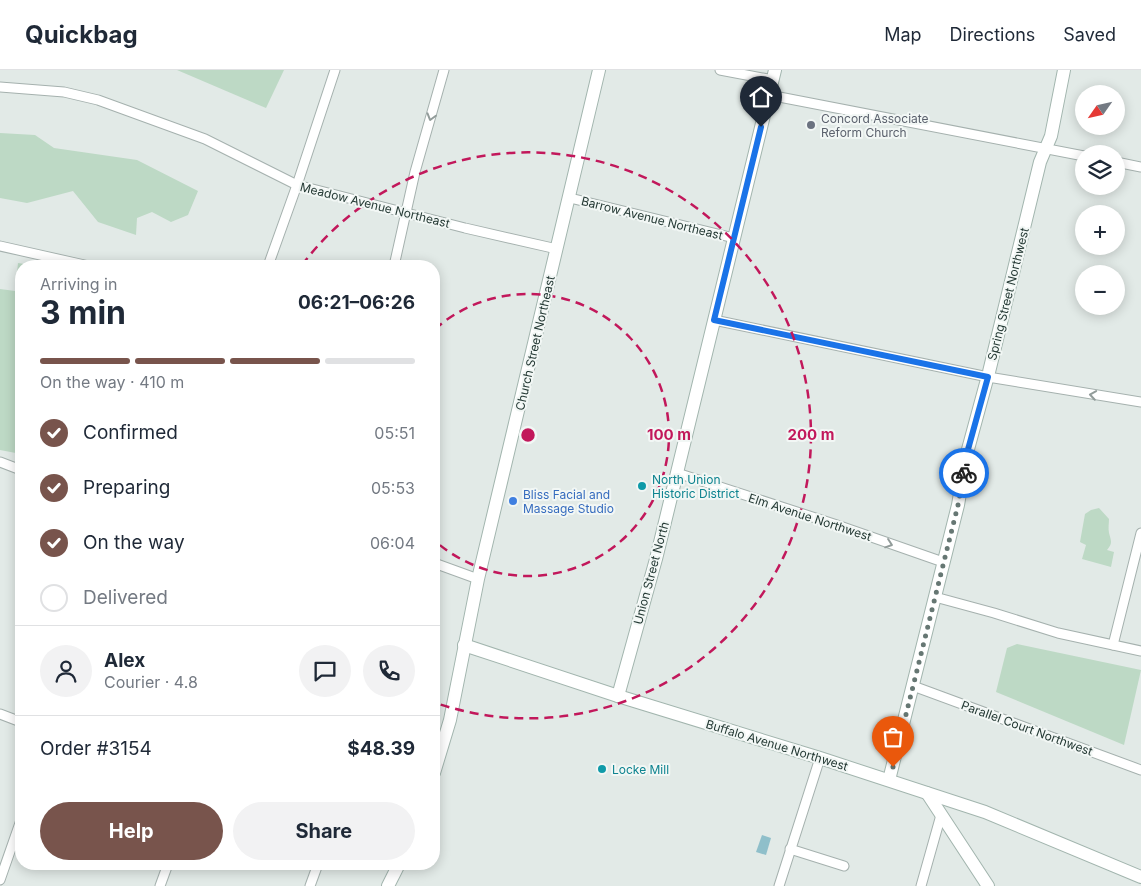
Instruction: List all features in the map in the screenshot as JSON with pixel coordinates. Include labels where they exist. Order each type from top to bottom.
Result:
[{"type":"street","points":[[270,260],[335,70]]},
{"type":"street","points":[[395,260],[415,172],[444,70]]},
{"type":"street","name":"Church Street Northeast","points":[[440,752],[450,720],[478,579],[599,70]]},
{"type":"street","points":[[720,70],[774,75]]},
{"type":"street","name":"Spring Street Northwest","points":[[889,780],[958,505],[967,453],[988,377],[1040,162],[1051,136],[1064,70]]},
{"type":"street","name":"Union Street North","points":[[618,696],[656,559],[774,75]]},
{"type":"street","name":"Meadow Avenue Northeast","points":[[0,87],[64,92],[98,100],[205,138],[297,185],[557,249]]},
{"type":"street","points":[[769,95],[1075,154]]},
{"type":"street","points":[[1125,164],[1141,167]]},
{"type":"street","name":"Barrow Avenue Northeast","points":[[570,198],[734,238]]},
{"type":"street","points":[[0,246],[62,260]]},
{"type":"street","points":[[714,320],[988,377],[1141,402]]},
{"type":"street","points":[[0,462],[15,468]]},
{"type":"street","name":"Elm Avenue Northwest","points":[[677,473],[943,562]]},
{"type":"street","points":[[1113,645],[1141,535]]},
{"type":"street","points":[[440,565],[478,579]]},
{"type":"street","points":[[935,597],[1058,633],[1141,651]]},
{"type":"street","name":"Buffalo Avenue Northwest","points":[[464,645],[618,696],[820,758],[985,812],[1141,877]]},
{"type":"street","name":"Parallel Court Northwest","points":[[913,686],[1141,770]]},
{"type":"street","points":[[0,714],[15,720]]},
{"type":"street","points":[[779,886],[820,758]]},
{"type":"street","points":[[927,793],[988,886]]},
{"type":"street","points":[[921,886],[941,815]]},
{"type":"street","points":[[0,880],[15,837]]},
{"type":"street","points":[[790,849],[844,866]]},
{"type":"street","points":[[160,886],[166,870]]},
{"type":"street","points":[[310,886],[316,870]]},
{"type":"street","points":[[388,886],[396,870]]},
{"type":"green space","points":[[177,70],[284,70],[266,108]]},
{"type":"green space","points":[[0,133],[35,135],[54,148],[137,160],[198,191],[188,215],[171,222],[152,212],[137,218],[136,235],[98,222],[73,191],[27,203],[0,198]]},
{"type":"green space","points":[[0,289],[15,291],[15,453],[0,450]]},
{"type":"green space","points":[[1099,508],[1109,519],[1111,542],[1107,550],[1114,552],[1111,567],[1082,559],[1086,545],[1080,542],[1085,514]]},
{"type":"green space","points":[[1017,644],[1141,670],[1124,745],[996,692],[1007,648]]},
{"type":"water","points":[[762,835],[771,838],[766,855],[756,852]]},
{"type":"way so far","points":[[893,767],[958,505],[964,473]]},
{"type":"place","name":"Concord Associate Reform Church","points":[[811,125]]},
{"type":"place","name":"North Union Historic District","points":[[642,486]]},
{"type":"place","name":"Bliss Facial and Massage Studio","points":[[513,501]]},
{"type":"place","name":"Locke Mill","points":[[602,769]]},
{"type":"route","points":[[761,127],[714,320],[988,377],[967,453],[964,473]]}]
